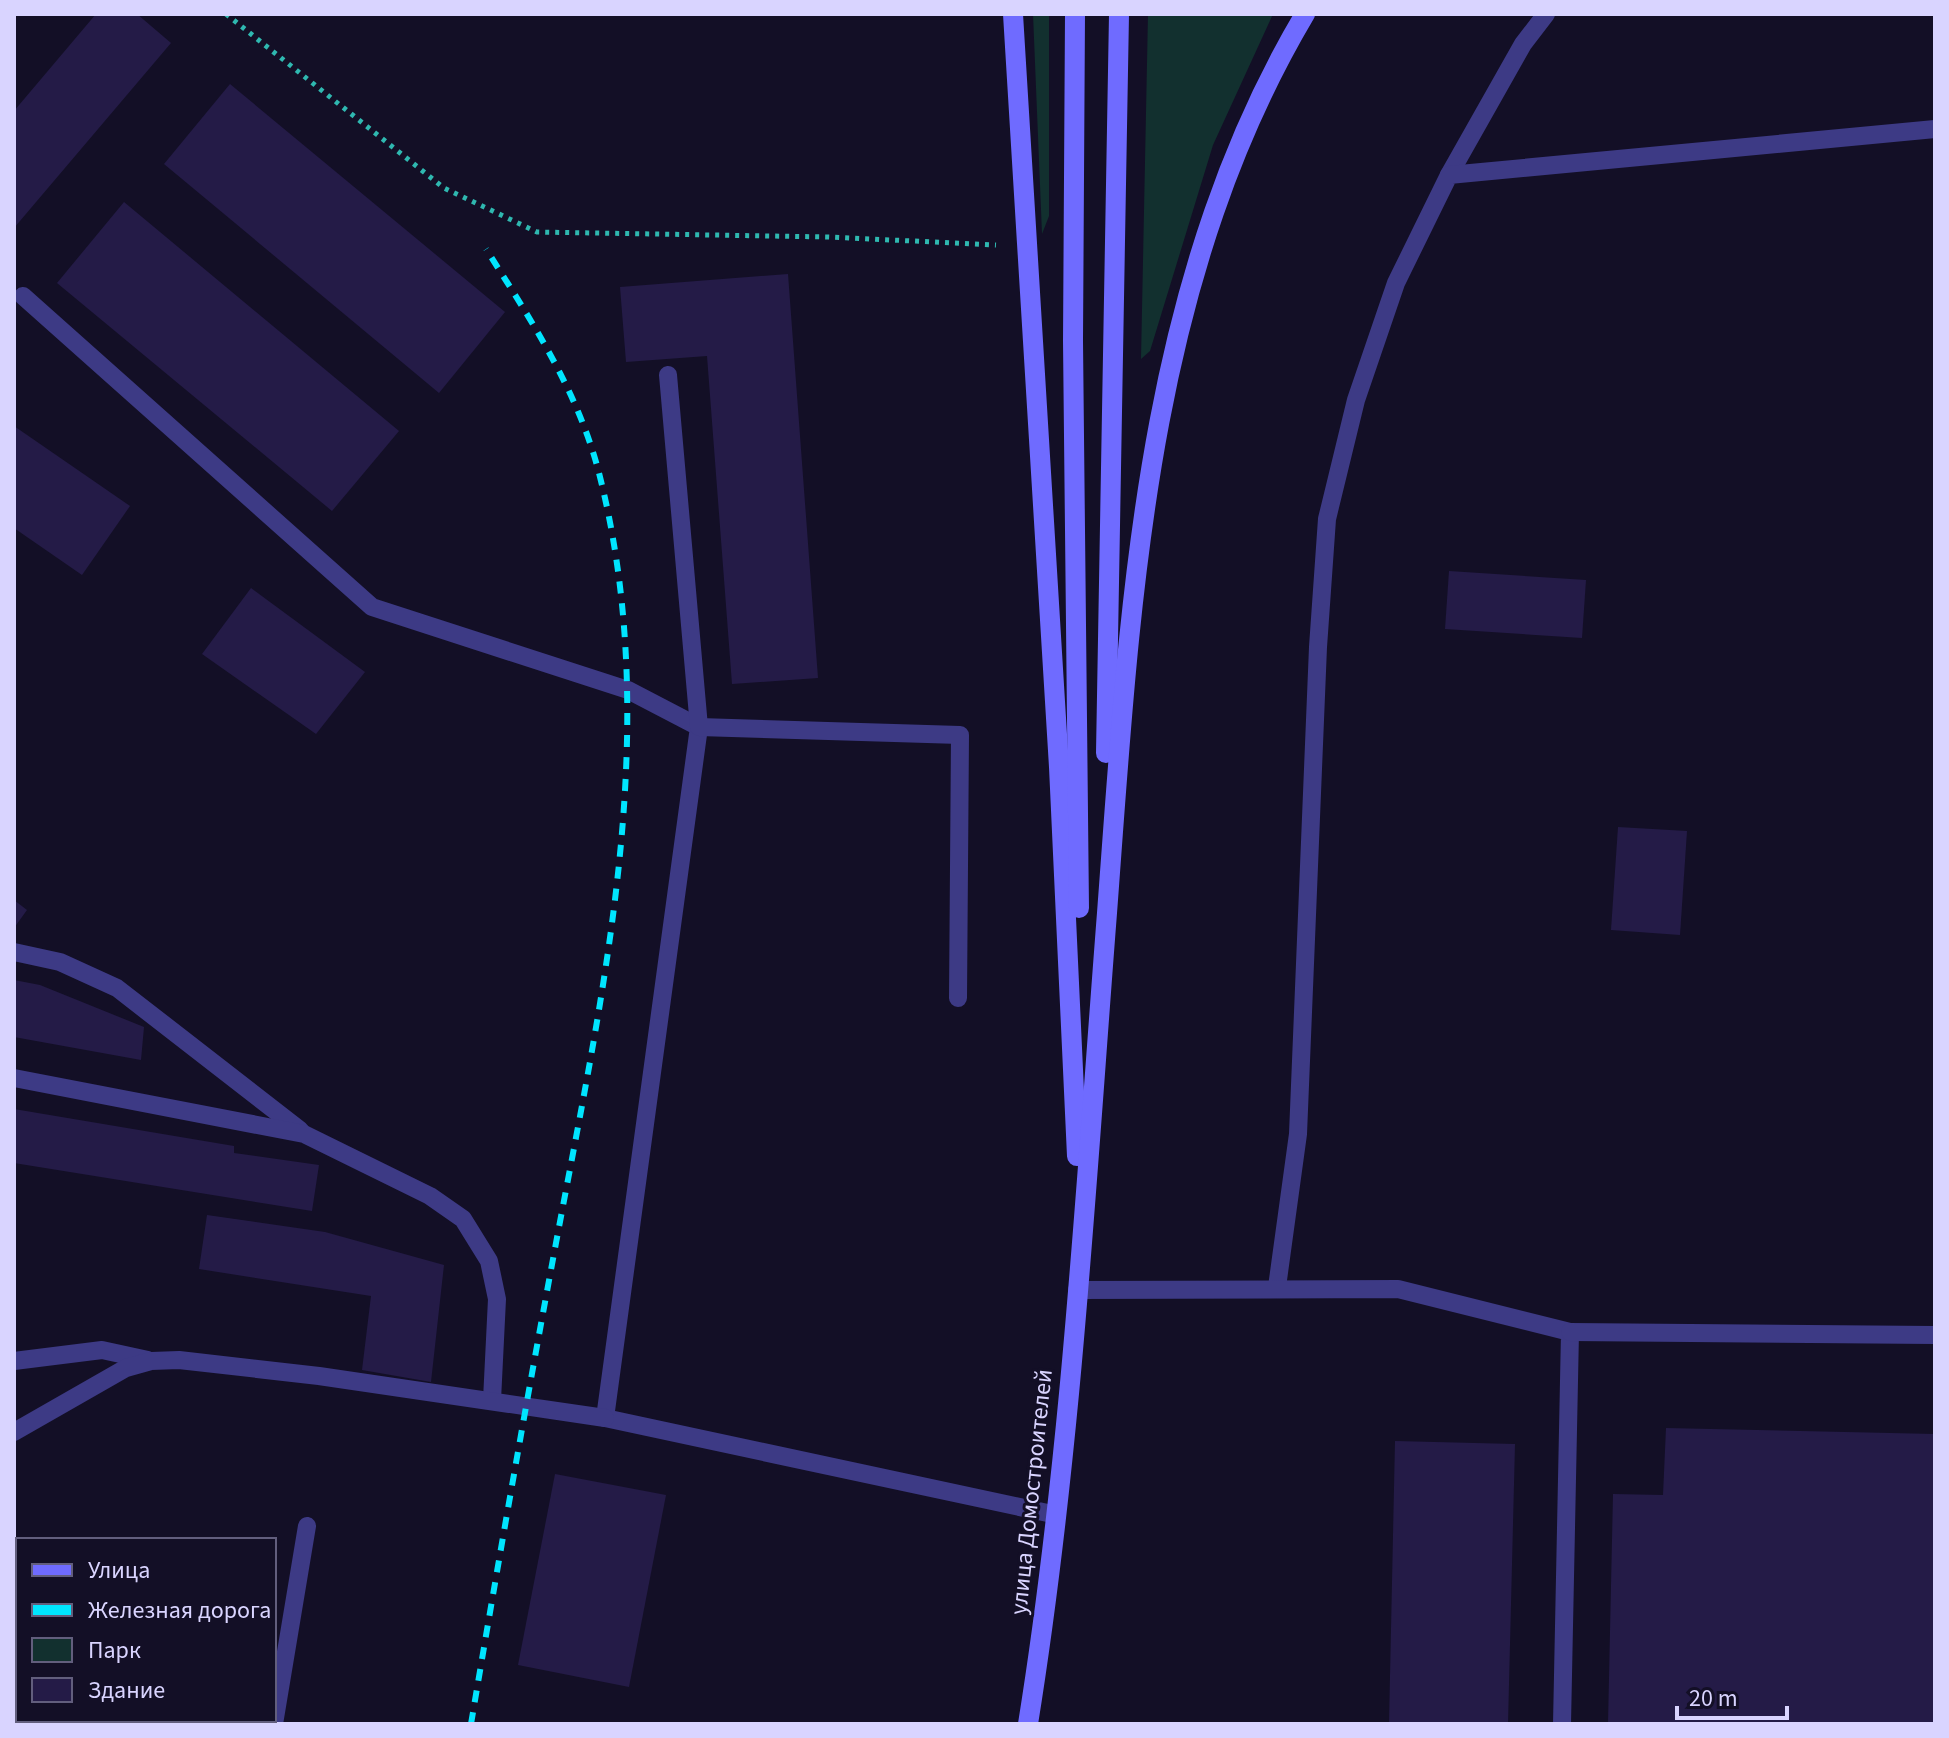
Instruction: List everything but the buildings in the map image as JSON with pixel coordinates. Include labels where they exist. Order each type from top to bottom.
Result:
[{"type":"main road","points":[[1013,14],[1058,751],[1081,1244]]},
{"type":"main road","points":[[1075,14],[1073,341],[1081,1244]]},
{"type":"main road","points":[[1081,1244],[1106,768],[1119,14]]},
{"type":"main road","points":[[1081,1244],[1123,692],[1138,540],[1152,448],[1181,324],[1213,220],[1256,111],[1305,14]]},
{"type":"main road","name":"улица Домостроителей","points":[[1028,1724],[1057,1515],[1081,1244]]},
{"type":"lane","points":[[1277,1287],[1298,1134],[1318,647],[1327,519],[1356,400],[1396,283],[1449,175],[1523,44],[1546,14]]},
{"type":"lane","points":[[1449,175],[1935,129]]},
{"type":"lane","points":[[23,296],[372,607],[628,690],[699,727],[960,735],[958,998]]},
{"type":"lane","points":[[605,1418],[699,727],[668,375]]},
{"type":"lane","points":[[14,952],[60,962],[117,988],[304,1134],[430,1196],[463,1219],[489,1261],[497,1299],[492,1400]]},
{"type":"lane","points":[[14,1078],[304,1134]]},
{"type":"lane","points":[[1077,1290],[1398,1289],[1570,1332],[1935,1335]]},
{"type":"lane","points":[[1562,1724],[1570,1332]]},
{"type":"lane","points":[[14,1361],[102,1350],[151,1361]]},
{"type":"lane","points":[[14,1432],[126,1368],[151,1361],[179,1360],[319,1376],[605,1418],[1057,1515]]},
{"type":"lane","points":[[276,1712],[307,1526]]},
{"type":"path","points":[[226,14],[444,188],[537,232],[829,237],[996,245]]},
{"type":"green space","points":[[1033,14],[1049,14],[1049,216],[1042,234]]},
{"type":"green space","points":[[1148,14],[1273,14],[1213,145],[1150,351],[1141,359]]},
{"type":"railway","points":[[471,1724],[592,1052],[620,859],[626,762],[626,665],[618,569],[599,473],[579,413],[552,357],[486,249]]}]
